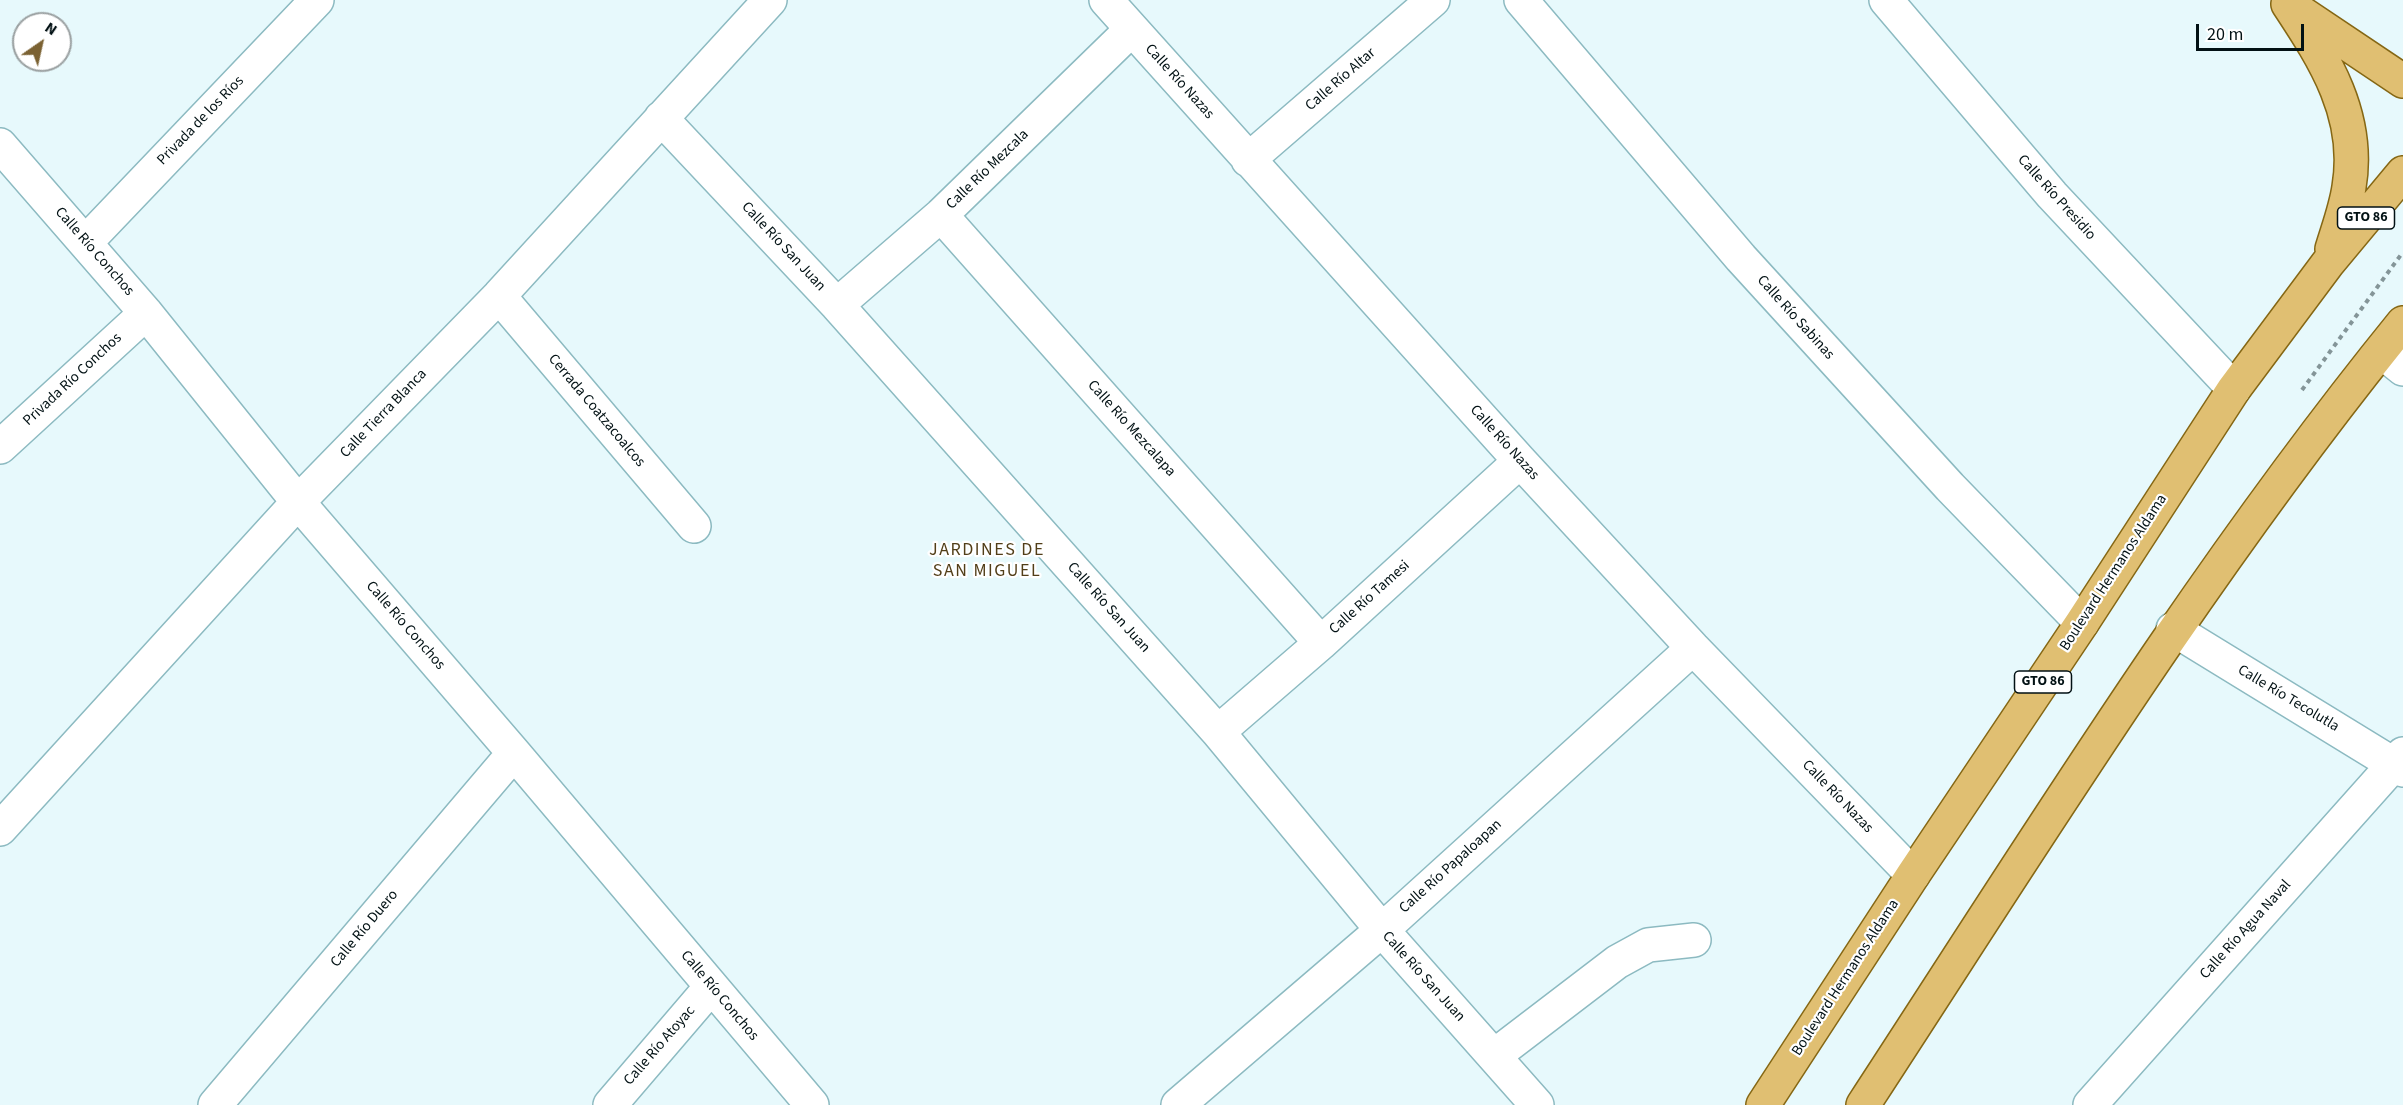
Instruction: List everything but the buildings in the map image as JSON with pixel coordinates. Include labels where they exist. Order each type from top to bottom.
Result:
[{"type":"main road","points":[[2286,2],[2403,81]]},
{"type":"main road","points":[[2286,2],[2333,77],[2348,126],[2350,186],[2328,262]]},
{"type":"main road","name":"Boulevard Hermanos Aldama","points":[[1763,1105],[1912,876],[2082,624],[2234,389],[2328,262],[2403,173]]},
{"type":"main road","points":[[1863,1105],[2174,629],[2344,395],[2403,323]]},
{"type":"main road","points":[[2344,395],[2400,362]]},
{"type":"street","name":"Privada de los Ríos","points":[[86,242],[317,0]]},
{"type":"street","name":"Calle Tierra Blanca","points":[[0,829],[298,502],[499,296],[770,0]]},
{"type":"street","name":"Calle Río Nazas","points":[[1106,0],[1520,461],[1693,648],[1912,876]]},
{"type":"street","name":"Calle Río Altar","points":[[1248,160],[1433,0]]},
{"type":"street","name":"Calle Río Sabinas","points":[[1521,0],[1741,258],[1950,488],[2082,624]]},
{"type":"street","name":"Calle Río Presidio","points":[[1886,0],[2052,195],[2234,389]]},
{"type":"street","name":"Calle Río Mezcala","points":[[837,305],[941,215],[1132,29]]},
{"type":"street","name":"Calle Río San Juan","points":[[661,118],[837,305],[1218,732],[1382,930],[1538,1105]]},
{"type":"street","name":"Calle Río Conchos","points":[[0,145],[146,313],[298,502],[812,1105]]},
{"type":"street","name":"Calle Río Mezcalapa","points":[[941,215],[1321,643]]},
{"type":"street","name":"Cerrada Coatzacoalcos","points":[[499,296],[694,526]]},
{"type":"street","name":"Privada Río Conchos","points":[[0,447],[146,313]]},
{"type":"street","name":"Calle Río Tamesi","points":[[1218,732],[1321,643],[1520,461]]},
{"type":"street","name":"Calle Río Tecolutla","points":[[2174,629],[2400,763]]},
{"type":"street","name":"Calle Río Papaloapan","points":[[1178,1105],[1382,930],[1693,648]]},
{"type":"street","name":"Calle Río Duero","points":[[215,1105],[514,753]]},
{"type":"street","name":"Calle Río Agua Naval","points":[[2090,1105],[2400,763]]},
{"type":"street","points":[[1494,1056],[1617,962],[1648,945],[1694,940]]},
{"type":"street","name":"Calle Río Atoyac","points":[[610,1105],[711,987]]},
{"type":"district","name":"JARDINES DE SAN MIGUEL","points":[[987,561]]}]
